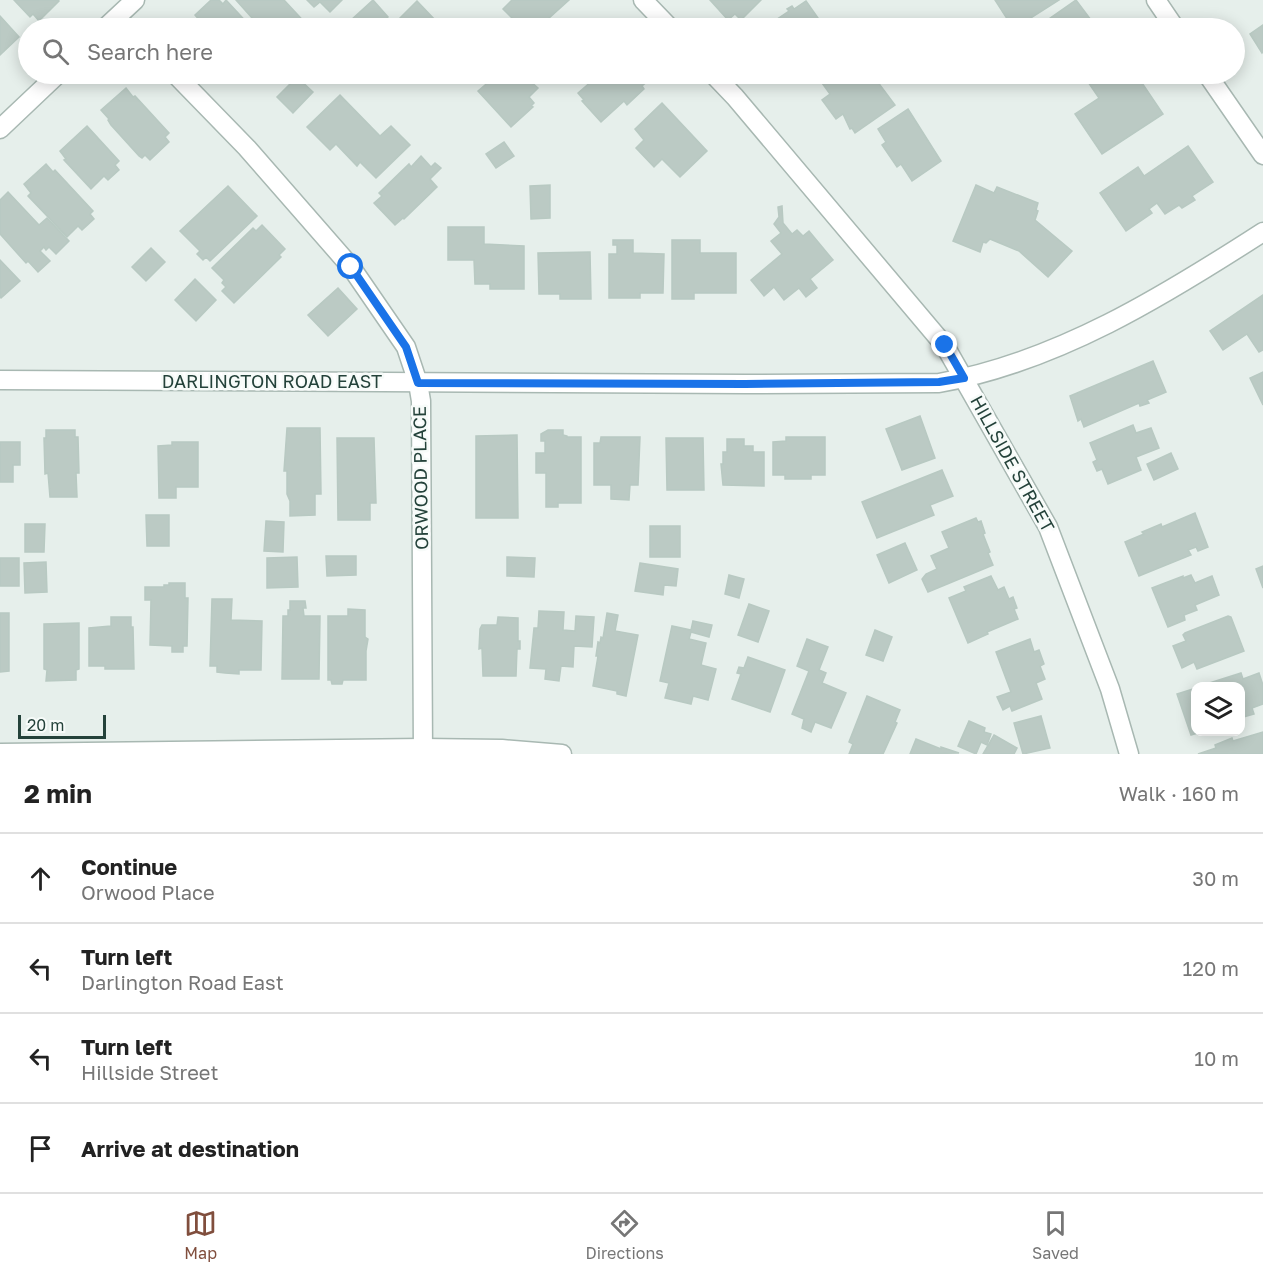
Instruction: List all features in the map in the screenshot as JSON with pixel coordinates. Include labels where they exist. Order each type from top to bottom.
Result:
[{"type":"street","points":[[116,18],[135,0]]},
{"type":"street","points":[[643,0],[660,18]]},
{"type":"street","points":[[1156,0],[1168,18]]},
{"type":"street","points":[[119,15],[122,18]]},
{"type":"street","points":[[0,129],[47,84]]},
{"type":"street","name":"ORWOOD PLACE","points":[[185,84],[247,148],[351,267],[406,347],[418,383],[421,401],[423,751]]},
{"type":"street","name":"HILLSIDE STREET","points":[[723,84],[945,345],[1048,526],[1110,689],[1129,754]]},
{"type":"street","points":[[1213,84],[1263,155]]},
{"type":"street","name":"DARLINGTON ROAD EAST","points":[[0,380],[418,383],[939,382],[964,378],[1035,357],[1122,316],[1213,265],[1263,232]]},
{"type":"street","points":[[0,753],[502,749],[562,754]]},
{"type":"building","points":[[14,0],[59,1],[42,18],[36,18],[33,14],[30,17]]},
{"type":"building","points":[[211,0],[219,0],[223,4],[226,0],[243,18],[198,18],[195,15]]},
{"type":"building","points":[[236,0],[284,0],[301,18],[252,18]]},
{"type":"building","points":[[307,0],[342,0],[330,12],[320,2],[314,7]]},
{"type":"building","points":[[373,0],[388,17],[387,18],[353,18]]},
{"type":"building","points":[[512,0],[569,0],[549,18],[512,18],[503,9]]},
{"type":"building","points":[[710,0],[761,0],[743,18],[735,14],[726,18]]},
{"type":"building","points":[[995,0],[1059,0],[1031,18],[1007,18]]},
{"type":"building","points":[[1076,0],[1090,18],[1050,18]]},
{"type":"building","points":[[417,1],[433,18],[400,18]]},
{"type":"building","points":[[806,1],[818,18],[779,18],[792,6],[794,9]]},
{"type":"building","points":[[0,16],[18,38],[0,55]]},
{"type":"building","points":[[1263,25],[1263,52],[1262,53],[1250,34]]},
{"type":"building","points":[[290,84],[304,84],[313,92],[293,113],[277,97]]},
{"type":"building","points":[[486,84],[533,84],[538,88],[529,97],[534,103],[531,106],[533,107],[511,127],[478,91]]},
{"type":"building","points":[[588,84],[644,84],[642,86],[644,89],[627,105],[624,101],[601,122],[582,101],[584,100],[578,93]]},
{"type":"building","points":[[823,84],[879,84],[895,105],[855,133],[852,128],[850,129],[843,114],[836,119],[822,100],[830,94]]},
{"type":"building","points":[[1089,84],[1143,84],[1163,114],[1102,154],[1075,114],[1099,98]]},
{"type":"building","points":[[126,88],[169,133],[165,137],[169,142],[150,160],[145,155],[142,158],[139,156],[111,125],[101,110]]},
{"type":"building","points":[[340,95],[380,136],[391,126],[410,145],[376,178],[360,162],[357,166],[336,144],[330,150],[307,127]]},
{"type":"building","points":[[662,103],[707,151],[680,177],[662,159],[654,167],[636,148],[644,140],[635,129]]},
{"type":"building","points":[[908,109],[941,161],[912,181],[901,164],[897,167],[882,145],[886,142],[878,129]]},
{"type":"building","points":[[87,126],[119,161],[115,165],[119,170],[108,180],[104,176],[91,189],[64,160],[66,159],[60,151]]},
{"type":"building","points":[[504,142],[514,156],[496,168],[486,154]]},
{"type":"building","points":[[1188,146],[1213,182],[1192,196],[1195,200],[1182,208],[1179,205],[1165,214],[1157,203],[1149,209],[1152,213],[1126,231],[1100,193],[1138,167],[1144,176]]},
{"type":"building","points":[[421,156],[431,167],[435,163],[441,168],[430,179],[437,187],[395,225],[374,203],[382,196],[379,193],[409,164],[411,167]]},
{"type":"building","points":[[46,164],[53,172],[55,170],[93,211],[90,214],[94,219],[82,230],[78,226],[67,237],[28,196],[31,193],[24,184]]},
{"type":"building","points":[[550,185],[550,218],[531,219],[530,186]]},
{"type":"building","points":[[976,185],[994,193],[997,187],[1038,203],[1035,220],[1072,251],[1048,277],[1019,251],[990,239],[986,243],[983,242],[980,252],[953,241]]},
{"type":"building","points":[[228,186],[257,216],[210,261],[206,257],[203,260],[197,254],[200,251],[180,231]]},
{"type":"building","points":[[8,192],[39,225],[47,218],[69,241],[56,254],[49,247],[46,250],[44,247],[40,251],[50,261],[38,272],[28,261],[26,263],[0,234],[0,200]]},
{"type":"building","points":[[782,206],[783,223],[792,234],[797,230],[803,236],[809,231],[833,260],[810,279],[817,288],[806,297],[799,288],[784,300],[774,287],[764,296],[751,280],[782,254],[771,241],[781,233],[774,224],[779,217],[778,207]]},
{"type":"building","points":[[262,225],[285,249],[279,255],[281,257],[234,303],[222,291],[226,287],[222,283],[224,280],[212,268],[253,228],[256,231]]},
{"type":"building","points":[[448,227],[484,227],[484,244],[524,246],[524,289],[490,289],[490,284],[475,284],[474,260],[448,260]]},
{"type":"building","points":[[613,240],[633,240],[633,253],[664,254],[663,293],[640,293],[640,298],[609,298],[609,254],[617,254],[617,245],[613,245]]},
{"type":"building","points":[[672,240],[700,240],[700,253],[736,253],[736,293],[694,293],[694,299],[672,299]]},
{"type":"building","points":[[151,248],[165,262],[146,281],[132,267]]},
{"type":"building","points":[[590,252],[591,299],[560,299],[560,294],[539,294],[538,253]]},
{"type":"building","points":[[0,260],[20,281],[1,298],[0,297]]},
{"type":"building","points":[[195,279],[216,300],[196,321],[175,300]]},
{"type":"building","points":[[338,288],[357,309],[328,336],[308,315]]},
{"type":"building","points":[[1263,295],[1263,350],[1259,352],[1247,334],[1223,350],[1210,331]]},
{"type":"building","points":[[1153,361],[1166,392],[1147,400],[1149,403],[1140,406],[1139,403],[1084,427],[1081,419],[1078,421],[1070,396]]},
{"type":"building","points":[[1263,372],[1263,405],[1250,378]]},
{"type":"building","points":[[920,416],[935,458],[902,470],[886,429]]},
{"type":"building","points":[[1133,425],[1136,433],[1151,428],[1159,448],[1136,457],[1141,470],[1108,484],[1102,469],[1097,471],[1093,462],[1097,460],[1090,443]]},
{"type":"building","points":[[287,428],[320,428],[321,494],[315,494],[315,515],[290,516],[287,471],[284,471]]},
{"type":"building","points":[[46,430],[75,430],[75,437],[78,437],[77,497],[50,497],[48,473],[45,474],[44,438],[46,438]]},
{"type":"building","points":[[548,430],[563,430],[563,435],[567,437],[581,437],[581,503],[558,503],[558,507],[546,507],[546,473],[536,473],[536,453],[545,453],[545,441],[541,441],[541,434]]},
{"type":"building","points":[[517,435],[518,518],[476,518],[476,436]]},
{"type":"building","points":[[601,437],[640,437],[638,485],[630,485],[629,500],[611,499],[611,485],[594,485],[594,443],[600,443]]},
{"type":"building","points":[[786,437],[825,437],[825,475],[811,475],[811,479],[785,479],[785,475],[773,475],[773,442],[786,441]]},
{"type":"building","points":[[337,438],[374,438],[376,503],[370,503],[370,520],[338,520]]},
{"type":"building","points":[[666,438],[703,438],[704,490],[667,490]]},
{"type":"building","points":[[727,439],[744,439],[744,446],[753,446],[753,452],[764,452],[764,486],[723,485],[721,464],[723,464],[723,452],[727,452]]},
{"type":"building","points":[[0,442],[20,442],[20,465],[13,465],[13,482],[0,482]]},
{"type":"building","points":[[172,442],[198,442],[198,487],[176,487],[176,498],[159,498],[158,446],[172,445]]},
{"type":"building","points":[[1171,453],[1178,469],[1154,480],[1147,464]]},
{"type":"building","points":[[942,470],[953,496],[930,505],[934,515],[877,538],[862,502]]},
{"type":"building","points":[[1195,513],[1208,547],[1198,551],[1196,547],[1188,550],[1191,555],[1139,576],[1125,542],[1161,524],[1162,527]]},
{"type":"building","points":[[146,515],[169,515],[169,546],[147,546]]},
{"type":"building","points":[[976,518],[978,522],[981,521],[993,565],[928,592],[922,579],[926,574],[937,569],[931,556],[949,548],[942,532]]},
{"type":"building","points":[[266,521],[284,522],[283,552],[264,551]]},
{"type":"building","points":[[25,524],[45,524],[44,552],[25,552]]},
{"type":"building","points":[[650,526],[680,526],[680,557],[650,557]]},
{"type":"building","points":[[905,543],[917,570],[889,583],[877,555]]},
{"type":"building","points":[[326,556],[356,556],[356,575],[327,576]]},
{"type":"building","points":[[297,557],[298,587],[267,588],[267,558]]},
{"type":"building","points":[[507,557],[535,558],[534,577],[507,576]]},
{"type":"building","points":[[0,558],[19,558],[19,586],[0,586]]},
{"type":"building","points":[[46,562],[47,592],[25,593],[24,563]]},
{"type":"building","points":[[640,563],[678,569],[676,586],[664,585],[663,595],[635,591]]},
{"type":"building","points":[[1263,566],[1263,588],[1256,569]]},
{"type":"building","points":[[729,575],[744,579],[739,598],[725,594]]},
{"type":"building","points":[[1191,575],[1195,583],[1212,576],[1219,595],[1195,605],[1197,610],[1184,615],[1185,620],[1168,627],[1152,588]]},
{"type":"building","points":[[991,576],[998,590],[1004,587],[1009,599],[1013,597],[1018,619],[968,643],[949,598],[966,591],[964,587]]},
{"type":"building","points":[[169,583],[185,583],[185,598],[188,598],[187,646],[183,646],[183,652],[172,652],[172,646],[150,645],[151,600],[145,600],[145,587],[164,587]]},
{"type":"building","points":[[212,599],[232,599],[231,620],[262,621],[261,670],[239,670],[239,674],[225,673],[217,672],[217,666],[210,666]]},
{"type":"building","points":[[290,601],[305,601],[304,616],[320,616],[319,679],[282,679],[283,616],[288,616]]},
{"type":"building","points":[[749,604],[769,611],[758,642],[738,635]]},
{"type":"building","points":[[348,609],[365,610],[365,637],[368,639],[366,680],[343,680],[342,684],[332,684],[331,680],[328,680],[328,616],[348,616]]},
{"type":"building","points":[[539,611],[564,612],[563,630],[575,631],[576,616],[594,617],[592,647],[574,646],[573,667],[561,666],[559,681],[545,679],[546,669],[530,668],[534,628],[538,628]]},
{"type":"building","points":[[0,613],[9,613],[9,671],[0,672]]},
{"type":"building","points":[[607,613],[618,615],[615,631],[638,635],[626,696],[617,694],[617,691],[593,686],[598,642],[600,643],[601,637],[603,638]]},
{"type":"building","points":[[1228,616],[1231,617],[1244,651],[1197,669],[1194,662],[1182,668],[1173,646],[1186,641],[1183,635],[1185,633]]},
{"type":"building","points":[[111,617],[131,617],[134,669],[105,669],[105,666],[89,666],[89,628],[111,626]]},
{"type":"building","points":[[498,617],[518,618],[520,649],[517,649],[516,676],[483,676],[482,648],[479,649],[480,629],[482,625],[497,625]]},
{"type":"building","points":[[693,621],[712,625],[709,637],[691,632],[689,639],[706,643],[701,665],[716,669],[708,700],[693,696],[691,704],[665,698],[669,683],[660,681],[672,626],[691,630]]},
{"type":"building","points":[[79,623],[79,669],[76,670],[76,680],[46,681],[44,624]]},
{"type":"building","points":[[875,630],[892,637],[883,661],[866,655]]},
{"type":"building","points":[[807,639],[828,647],[819,670],[826,673],[822,683],[846,693],[831,728],[815,722],[811,732],[802,728],[804,719],[792,714],[809,671],[797,666]]},
{"type":"building","points":[[1030,639],[1034,652],[1039,650],[1044,664],[1040,666],[1045,679],[1036,683],[1042,699],[1012,711],[1010,706],[1003,710],[997,697],[1011,692],[996,652]]},
{"type":"building","points":[[748,657],[785,670],[770,712],[732,699],[741,674],[737,673],[739,667],[744,668]]},
{"type":"building","points":[[1241,673],[1243,679],[1259,673],[1263,685],[1263,704],[1252,708],[1254,714],[1245,717],[1245,682],[1213,682]]},
{"type":"building","points":[[1191,690],[1191,735],[1177,694]]},
{"type":"building","points":[[867,696],[900,710],[895,722],[897,723],[883,754],[849,754],[853,744],[849,742]]},
{"type":"building","points":[[1041,716],[1050,748],[1023,754],[1014,723]]},
{"type":"building","points":[[969,721],[985,728],[984,732],[991,734],[987,745],[981,742],[976,754],[958,746]]},
{"type":"building","points":[[1263,732],[1263,754],[1198,754],[1216,748],[1215,745],[1232,738],[1233,741]]},
{"type":"building","points":[[994,735],[1017,748],[1014,754],[983,754]]},
{"type":"building","points":[[916,739],[941,749],[941,747],[959,753],[910,754]]},
{"type":"route","points":[[351,267],[406,347],[418,383],[745,384],[939,382],[964,378],[945,345]]}]
